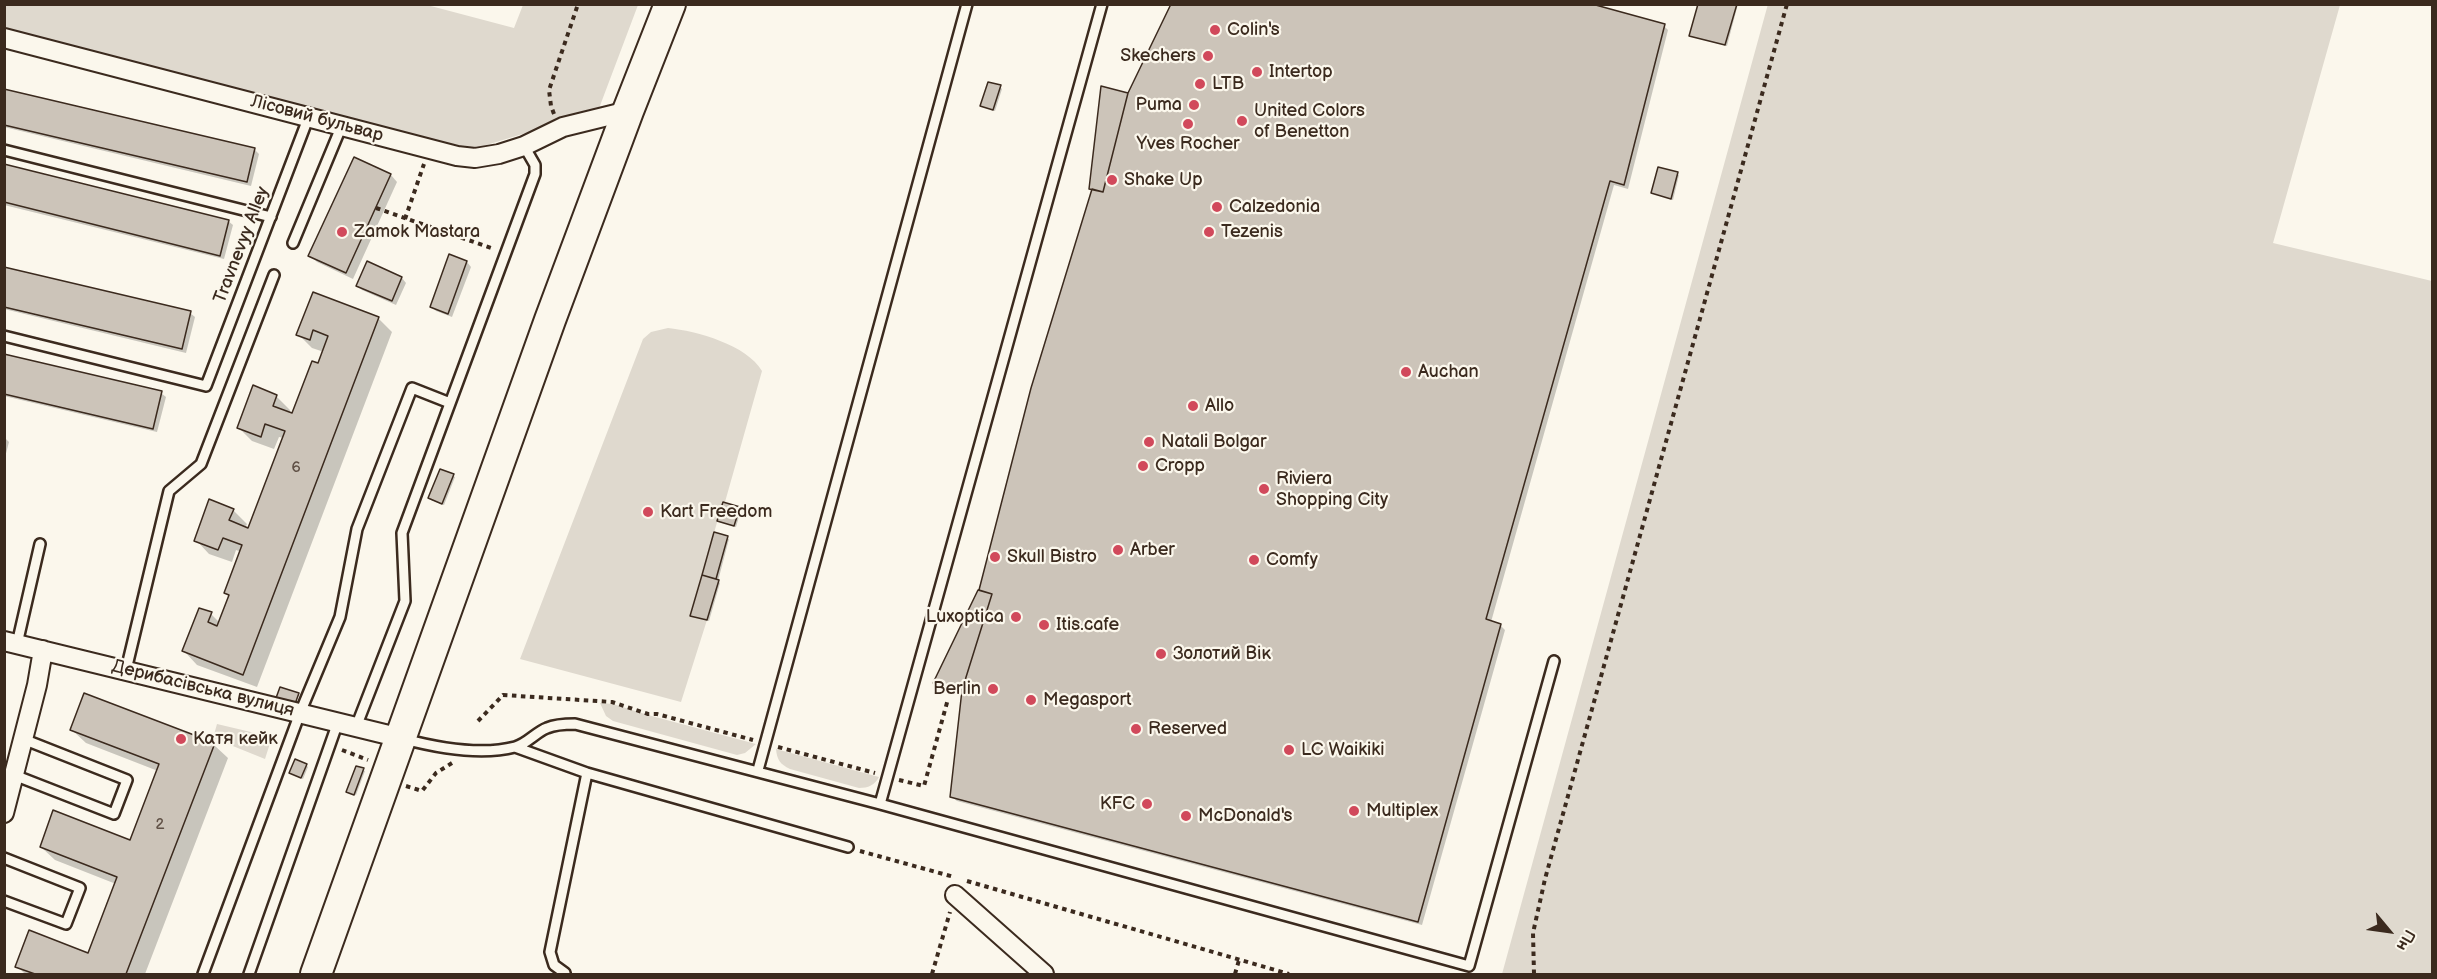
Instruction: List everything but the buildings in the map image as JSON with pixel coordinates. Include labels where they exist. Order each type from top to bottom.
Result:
[{"type":"highway","points":[[316,975],[550,320],[627,111],[670,4]]},
{"type":"street","name":"Лісовий бульвар","points":[[4,38],[429,149],[475,158],[499,154],[524,146],[563,127],[627,111]]},
{"type":"street","name":"Дерибасівська вулиця","points":[[11,643],[401,738]]},
{"type":"street","points":[[4,813],[44,650]]},
{"type":"street","points":[[955,895],[1044,975]]},
{"type":"lane","points":[[758,771],[967,4]]},
{"type":"lane","points":[[880,804],[1102,4]]},
{"type":"lane","name":"Travnevyy Alley","points":[[4,336],[206,386],[309,116]]},
{"type":"lane","points":[[293,243],[342,125]]},
{"type":"lane","points":[[249,975],[347,724],[405,601],[402,533],[535,174],[535,165],[524,146]]},
{"type":"lane","points":[[4,150],[271,217]]},
{"type":"lane","points":[[126,670],[169,491],[201,464],[274,275]]},
{"type":"lane","points":[[203,975],[300,713],[340,617],[357,529],[412,388],[450,403]]},
{"type":"lane","points":[[11,643],[40,544]]},
{"type":"lane","points":[[515,747],[546,728],[560,724],[575,724],[880,804],[1469,966],[1554,661]]},
{"type":"lane","points":[[401,738],[432,746],[470,751],[515,747],[587,773],[848,847]]},
{"type":"lane","points":[[14,775],[114,814],[127,780],[23,739]]},
{"type":"lane","points":[[565,974],[554,965],[550,952],[587,773]]},
{"type":"lane","points":[[4,858],[80,888],[66,924],[4,900]]},
{"type":"path","points":[[563,127],[551,106],[549,90],[578,4]]},
{"type":"path","points":[[1534,975],[1533,933],[1545,879],[1787,4]]},
{"type":"path","points":[[405,219],[429,149]]},
{"type":"path","points":[[375,208],[506,254]]},
{"type":"path","points":[[478,721],[503,695],[600,700],[756,741]]},
{"type":"path","points":[[900,780],[924,786],[948,699]]},
{"type":"path","points":[[776,747],[879,774]]},
{"type":"path","points":[[422,791],[436,773],[452,762],[460,761]]},
{"type":"path","points":[[848,847],[1288,975]]},
{"type":"path","points":[[932,975],[955,895]]},
{"type":"path","points":[[1235,975],[1239,960]]},
{"type":"shaded area","points":[[1768,4],[2340,5],[2273,243],[2432,281],[2432,974],[1502,974]]},
{"type":"shaded area","points":[[4,5],[427,5],[514,28],[523,5],[638,5],[598,111],[470,150],[5,33]]},
{"type":"shaded area","name":"Kart Freedom","points":[[668,328],[693,332],[720,341],[745,354],[762,371],[690,615],[707,620],[681,702],[520,659],[643,339],[651,332]]},
{"type":"shaded area","points":[[600,703],[613,704],[756,744],[745,753],[737,755],[613,721],[606,716]]},
{"type":"shaded area","points":[[217,724],[272,737],[265,759],[213,738]]},
{"type":"shaded area","points":[[776,749],[879,777],[871,786],[859,788],[790,769],[780,761]]},
{"type":"place","name":"Colin's","points":[[1215,30]]},
{"type":"place","name":"Skechers","points":[[1208,56]]},
{"type":"place","name":"Intertop","points":[[1257,72]]},
{"type":"place","name":"LTB","points":[[1200,84]]},
{"type":"place","name":"Puma","points":[[1194,105]]},
{"type":"place","name":"United Colors of Benetton","points":[[1242,121]]},
{"type":"place","name":"Yves Rocher","points":[[1188,124]]},
{"type":"place","name":"Shake Up","points":[[1112,180]]},
{"type":"place","name":"Calzedonia","points":[[1217,207]]},
{"type":"place","name":"Zamok Mastara","points":[[342,232]]},
{"type":"place","name":"Tezenis","points":[[1209,232]]},
{"type":"place","name":"Auchan","points":[[1406,372]]},
{"type":"place","name":"Allo","points":[[1193,406]]},
{"type":"place","name":"Natali Bolgar","points":[[1149,442]]},
{"type":"place","name":"Cropp","points":[[1143,466]]},
{"type":"place","name":"Riviera Shopping City","points":[[1264,489]]},
{"type":"place","name":"Kart Freedom","points":[[648,512]]},
{"type":"place","name":"Arber","points":[[1118,550]]},
{"type":"place","name":"Skull Bistro","points":[[995,557]]},
{"type":"place","name":"Comfy","points":[[1254,560]]},
{"type":"place","name":"Luxoptica","points":[[1016,617]]},
{"type":"place","name":"Itis.cafe","points":[[1044,625]]},
{"type":"place","name":"Золотий Вік","points":[[1161,654]]},
{"type":"place","name":"Berlin","points":[[993,689]]},
{"type":"place","name":"Megasport","points":[[1031,700]]},
{"type":"place","name":"Reserved","points":[[1136,729]]},
{"type":"place","name":"Катя кейк","points":[[181,739]]},
{"type":"place","name":"LC Waikiki","points":[[1289,750]]},
{"type":"place","name":"KFC","points":[[1147,804]]},
{"type":"place","name":"Multiplex","points":[[1354,811]]},
{"type":"place","name":"McDonald's","points":[[1186,816]]}]
